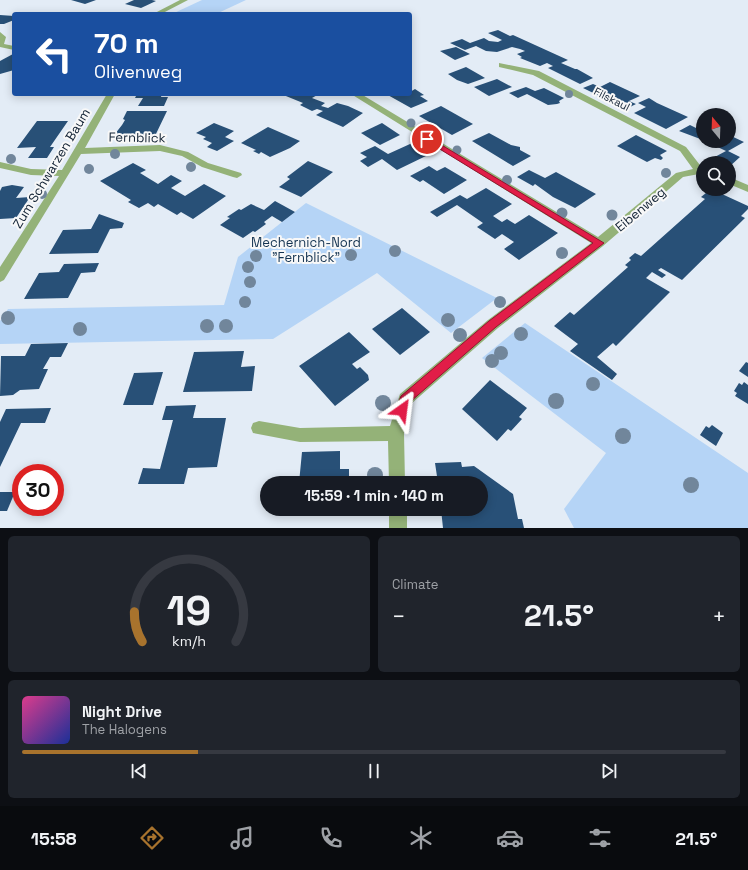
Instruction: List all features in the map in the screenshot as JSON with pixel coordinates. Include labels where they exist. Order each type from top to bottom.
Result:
[{"type":"street","points":[[160,12],[185,0]]},
{"type":"street","points":[[0,34],[2,38],[0,45],[12,48]]},
{"type":"street","name":"Filskaul","points":[[502,65],[536,73],[683,149],[696,166]]},
{"type":"street","name":"Zum Schwarzen Baum","points":[[0,277],[66,173],[110,96]]},
{"type":"street","points":[[359,96],[599,243]]},
{"type":"street","name":"Fernblick","points":[[79,151],[160,148],[185,154],[205,165],[237,175]]},
{"type":"street","points":[[0,165],[31,172],[66,173]]},
{"type":"street","name":"Eibenweg","points":[[397,476],[396,432],[405,399],[493,324],[599,243],[680,175],[696,173]]},
{"type":"street","points":[[736,183],[748,189]]},
{"type":"street","points":[[259,428],[300,435],[396,432]]},
{"type":"street","points":[[398,516],[398,528]]},
{"type":"green space","points":[[202,0],[246,0],[220,12],[176,12]]},
{"type":"green space","name":"Mechernich-Nord \"Fernblick\"","points":[[306,203],[497,298],[451,333],[377,273],[273,339],[0,344],[0,321],[8,309],[224,305],[238,257]]},
{"type":"green space","points":[[525,323],[748,473],[748,528],[574,528],[564,509],[606,453],[482,358]]},
{"type":"building","points":[[71,0],[96,0],[85,4]]},
{"type":"building","points":[[134,0],[156,1],[141,8],[125,4]]},
{"type":"building","points":[[0,15],[12,16],[12,21],[0,24]]},
{"type":"building","points":[[498,30],[510,36],[513,35],[568,60],[561,63],[577,69],[593,78],[580,84],[548,68],[553,66],[547,63],[540,66],[520,58],[522,57],[517,54],[525,51],[512,47],[497,52],[486,51],[476,46],[465,50],[450,43],[462,39],[470,43],[484,38],[489,41],[498,42],[502,40],[488,33]]},
{"type":"building","points":[[456,47],[470,54],[455,60],[440,51]]},
{"type":"building","points":[[12,55],[12,71],[0,74],[0,61]]},
{"type":"building","points":[[466,67],[485,78],[468,84],[457,80],[448,74]]},
{"type":"building","points":[[497,79],[512,87],[489,96],[474,87]]},
{"type":"building","points":[[610,82],[640,96],[629,101],[636,104],[626,109],[583,88],[593,84],[600,87]]},
{"type":"building","points":[[526,87],[535,91],[544,88],[564,98],[559,101],[560,103],[548,105],[527,94],[518,98],[509,93]]},
{"type":"building","points":[[415,89],[424,95],[420,96],[428,101],[411,108],[390,96],[412,96],[412,91]]},
{"type":"building","points":[[136,96],[168,97],[164,106],[138,106],[143,98],[135,98]]},
{"type":"building","points":[[286,96],[316,96],[312,98],[325,103],[321,106],[328,108],[337,103],[363,113],[343,127],[316,115],[323,111],[317,109],[312,111],[300,105],[303,103]]},
{"type":"building","points":[[649,98],[688,117],[666,129],[634,113],[646,107],[638,103]]},
{"type":"building","points":[[441,106],[473,124],[452,135],[419,116]]},
{"type":"building","points":[[127,111],[167,111],[154,138],[111,139],[125,120],[123,119]]},
{"type":"building","points":[[37,121],[68,121],[50,147],[54,147],[47,158],[28,158],[36,147],[17,148]]},
{"type":"building","points":[[214,123],[234,131],[225,137],[234,141],[217,151],[207,147],[212,143],[203,139],[206,137],[196,133]]},
{"type":"building","points":[[382,123],[400,135],[380,145],[361,133]]},
{"type":"building","points":[[690,125],[696,128],[696,137],[679,131]]},
{"type":"building","points":[[268,127],[300,141],[290,148],[270,157],[261,152],[259,154],[253,151],[256,150],[241,143]]},
{"type":"building","points":[[489,133],[511,145],[520,147],[520,150],[531,156],[513,166],[472,141]]},
{"type":"building","points":[[636,135],[667,151],[660,155],[663,158],[661,160],[655,158],[647,162],[617,146]]},
{"type":"building","points":[[736,138],[744,142],[736,146]]},
{"type":"building","points":[[410,144],[428,155],[397,170],[382,159],[368,167],[360,161],[367,157],[360,153],[375,146],[388,154]]},
{"type":"building","points":[[720,148],[733,148],[728,151],[740,157],[736,161],[736,156],[717,156],[726,151]]},
{"type":"building","points":[[308,161],[333,172],[301,197],[279,187],[290,179],[287,177]]},
{"type":"building","points":[[133,163],[146,170],[140,173],[158,184],[171,175],[182,181],[171,188],[185,196],[204,184],[226,196],[193,219],[181,212],[177,215],[158,204],[154,207],[148,203],[139,208],[128,202],[131,200],[100,181]]},
{"type":"building","points":[[429,166],[437,171],[445,167],[467,180],[444,194],[423,180],[420,182],[410,176]]},
{"type":"building","points":[[529,170],[545,178],[556,172],[596,194],[575,208],[553,197],[535,184],[533,186],[517,177]]},
{"type":"building","points":[[12,185],[24,187],[16,198],[30,197],[16,218],[0,219],[0,191],[2,187]]},
{"type":"building","points":[[486,188],[512,204],[493,216],[502,222],[507,219],[515,224],[529,215],[558,233],[519,260],[504,249],[514,242],[502,234],[495,239],[477,227],[483,223],[457,205],[437,217],[430,212],[460,195],[467,199]]},
{"type":"building","points":[[726,196],[748,206],[748,209],[741,216],[745,218],[682,280],[661,268],[658,270],[666,275],[662,278],[652,272],[646,278],[670,292],[616,346],[613,343],[597,357],[617,374],[612,380],[570,351],[578,344],[554,326],[570,312],[574,315],[628,267],[625,265],[631,260],[629,258],[635,253],[641,256],[705,199],[701,197]]},
{"type":"building","points":[[275,201],[295,212],[282,222],[272,216],[264,222],[266,224],[243,238],[220,225],[230,218],[227,217],[239,209],[241,210],[251,204],[264,210]]},
{"type":"building","points":[[99,214],[124,223],[122,228],[110,229],[98,253],[49,254],[63,230],[91,229]]},
{"type":"building","points":[[99,263],[95,272],[81,273],[68,298],[24,299],[39,273],[59,272],[64,264]]},
{"type":"building","points":[[402,308],[430,332],[400,355],[372,329]]},
{"type":"building","points":[[349,332],[370,352],[352,364],[357,369],[360,367],[368,375],[369,380],[335,406],[299,366]]},
{"type":"building","points":[[68,343],[61,357],[50,357],[43,369],[48,369],[39,389],[20,390],[13,395],[0,396],[1,356],[25,356],[31,344]]},
{"type":"building","points":[[244,351],[241,367],[255,366],[252,391],[183,392],[194,352]]},
{"type":"building","points":[[746,362],[748,363],[748,377],[739,371]]},
{"type":"building","points":[[163,372],[153,405],[123,405],[134,373]]},
{"type":"building","points":[[490,380],[527,408],[519,417],[522,419],[511,431],[508,429],[497,441],[462,409]]},
{"type":"building","points":[[744,382],[748,385],[748,404],[735,396],[737,393],[734,391],[739,383],[742,385]]},
{"type":"building","points":[[196,405],[193,418],[226,418],[217,467],[188,468],[184,484],[138,484],[143,468],[160,469],[173,420],[162,420],[166,406]]},
{"type":"building","points":[[51,408],[45,423],[21,423],[0,467],[0,422],[6,409]]},
{"type":"building","points":[[712,425],[723,433],[716,446],[700,435],[706,426],[709,428]]},
{"type":"building","points":[[340,451],[340,469],[349,469],[349,476],[300,476],[302,452]]},
{"type":"building","points":[[461,462],[462,467],[474,466],[488,476],[437,476],[435,463]]},
{"type":"building","points":[[488,476],[513,494],[518,519],[522,519],[524,528],[443,528],[442,516],[488,516]]},
{"type":"building","points":[[0,492],[12,492],[12,499],[7,511],[0,511]]},
{"type":"route","points":[[402,410],[405,399],[493,324],[599,243],[427,139]]}]
